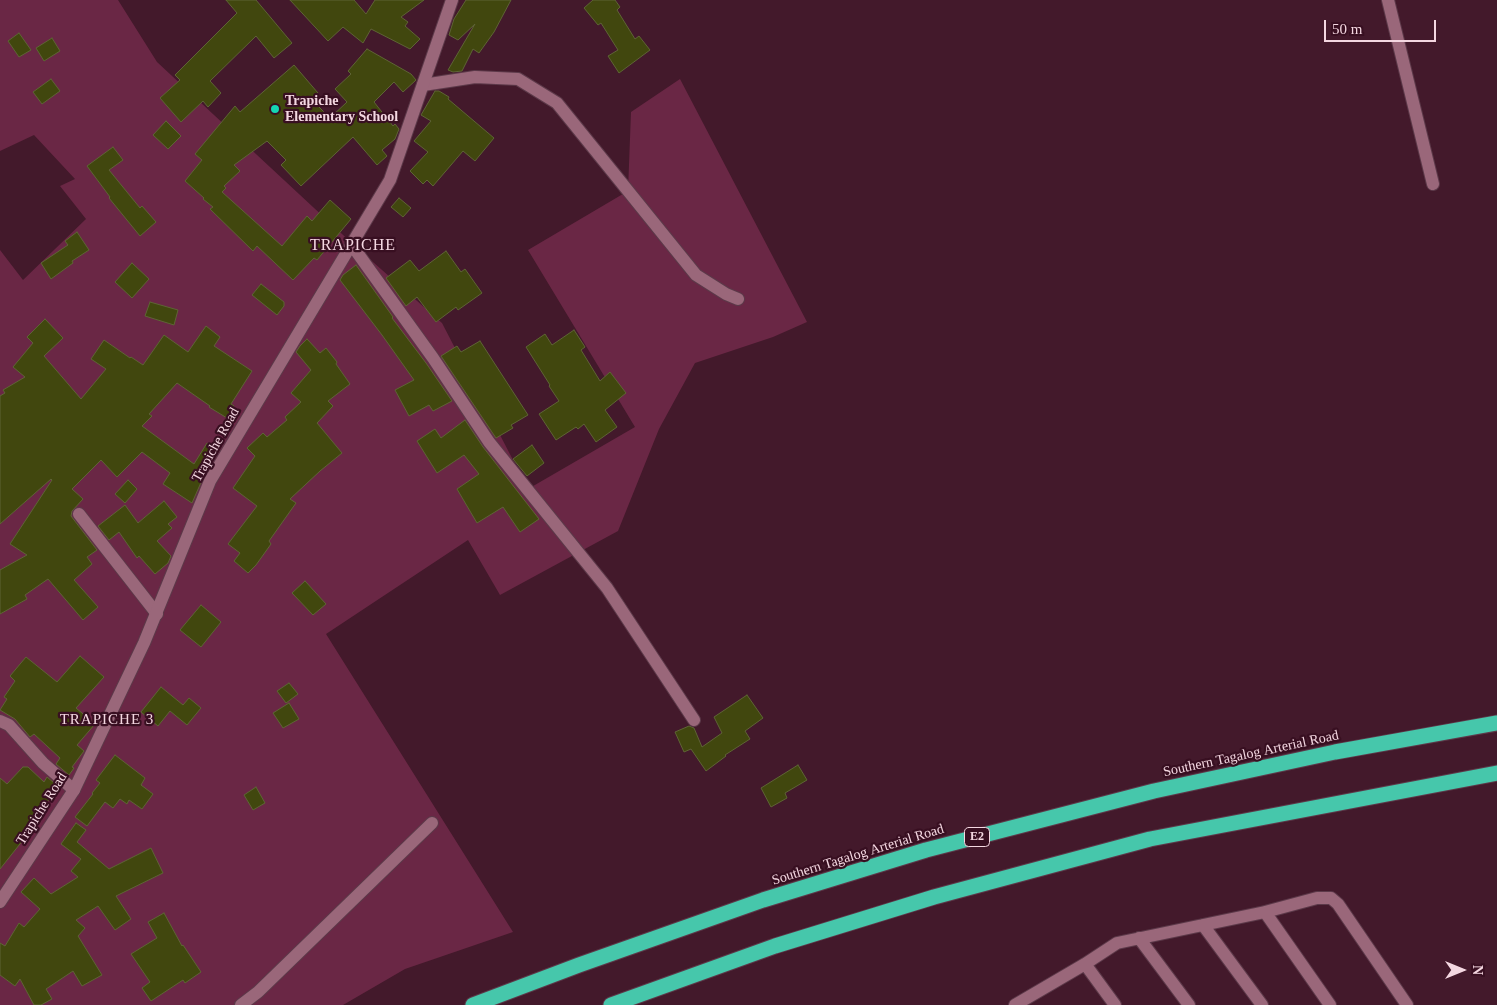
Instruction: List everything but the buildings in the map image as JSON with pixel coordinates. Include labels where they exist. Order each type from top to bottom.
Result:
[{"type":"highway","name":"Southern Tagalog Arterial Road","points":[[473,1005],[579,965],[763,900],[926,850],[1154,791],[1335,752],[1497,723]]},
{"type":"highway","points":[[611,1005],[775,946],[924,900],[1150,839],[1497,773]]},
{"type":"street","name":"Trapiche Road","points":[[0,902],[74,790],[157,614],[210,481],[390,180],[452,0]]},
{"type":"street","points":[[1388,0],[1433,184]]},
{"type":"street","points":[[423,85],[476,76],[518,79],[557,103],[696,275],[726,294],[738,299]]},
{"type":"street","points":[[351,244],[433,358],[489,442],[607,588],[694,720]]},
{"type":"street","points":[[79,514],[157,614]]},
{"type":"street","points":[[0,721],[9,725],[43,763],[74,790]]},
{"type":"street","points":[[241,1005],[258,992],[432,823]]},
{"type":"street","points":[[1015,1005],[1034,1000],[1117,943],[1265,912],[1317,898],[1331,898],[1338,904],[1407,1005]]},
{"type":"street","points":[[1265,912],[1330,1005]]},
{"type":"street","points":[[1202,925],[1262,1005]]},
{"type":"street","points":[[1139,938],[1190,1005]]},
{"type":"street","points":[[1085,964],[1115,1005]]},
{"type":"shaded area","points":[[0,0],[118,0],[157,62],[356,247],[442,323],[528,489],[635,427],[528,250],[628,191],[631,112],[680,79],[807,322],[773,337],[695,363],[659,429],[618,531],[500,595],[468,540],[326,634],[513,932],[405,969],[343,1005],[0,1005],[0,250],[23,280],[86,219],[60,186],[75,179],[34,135],[0,151]]},
{"type":"place","name":"Trapiche Elementary School","points":[[275,109]]},
{"type":"district","name":"TRAPICHE","points":[[353,246]]},
{"type":"district","name":"TRAPICHE 3","points":[[107,720]]}]
